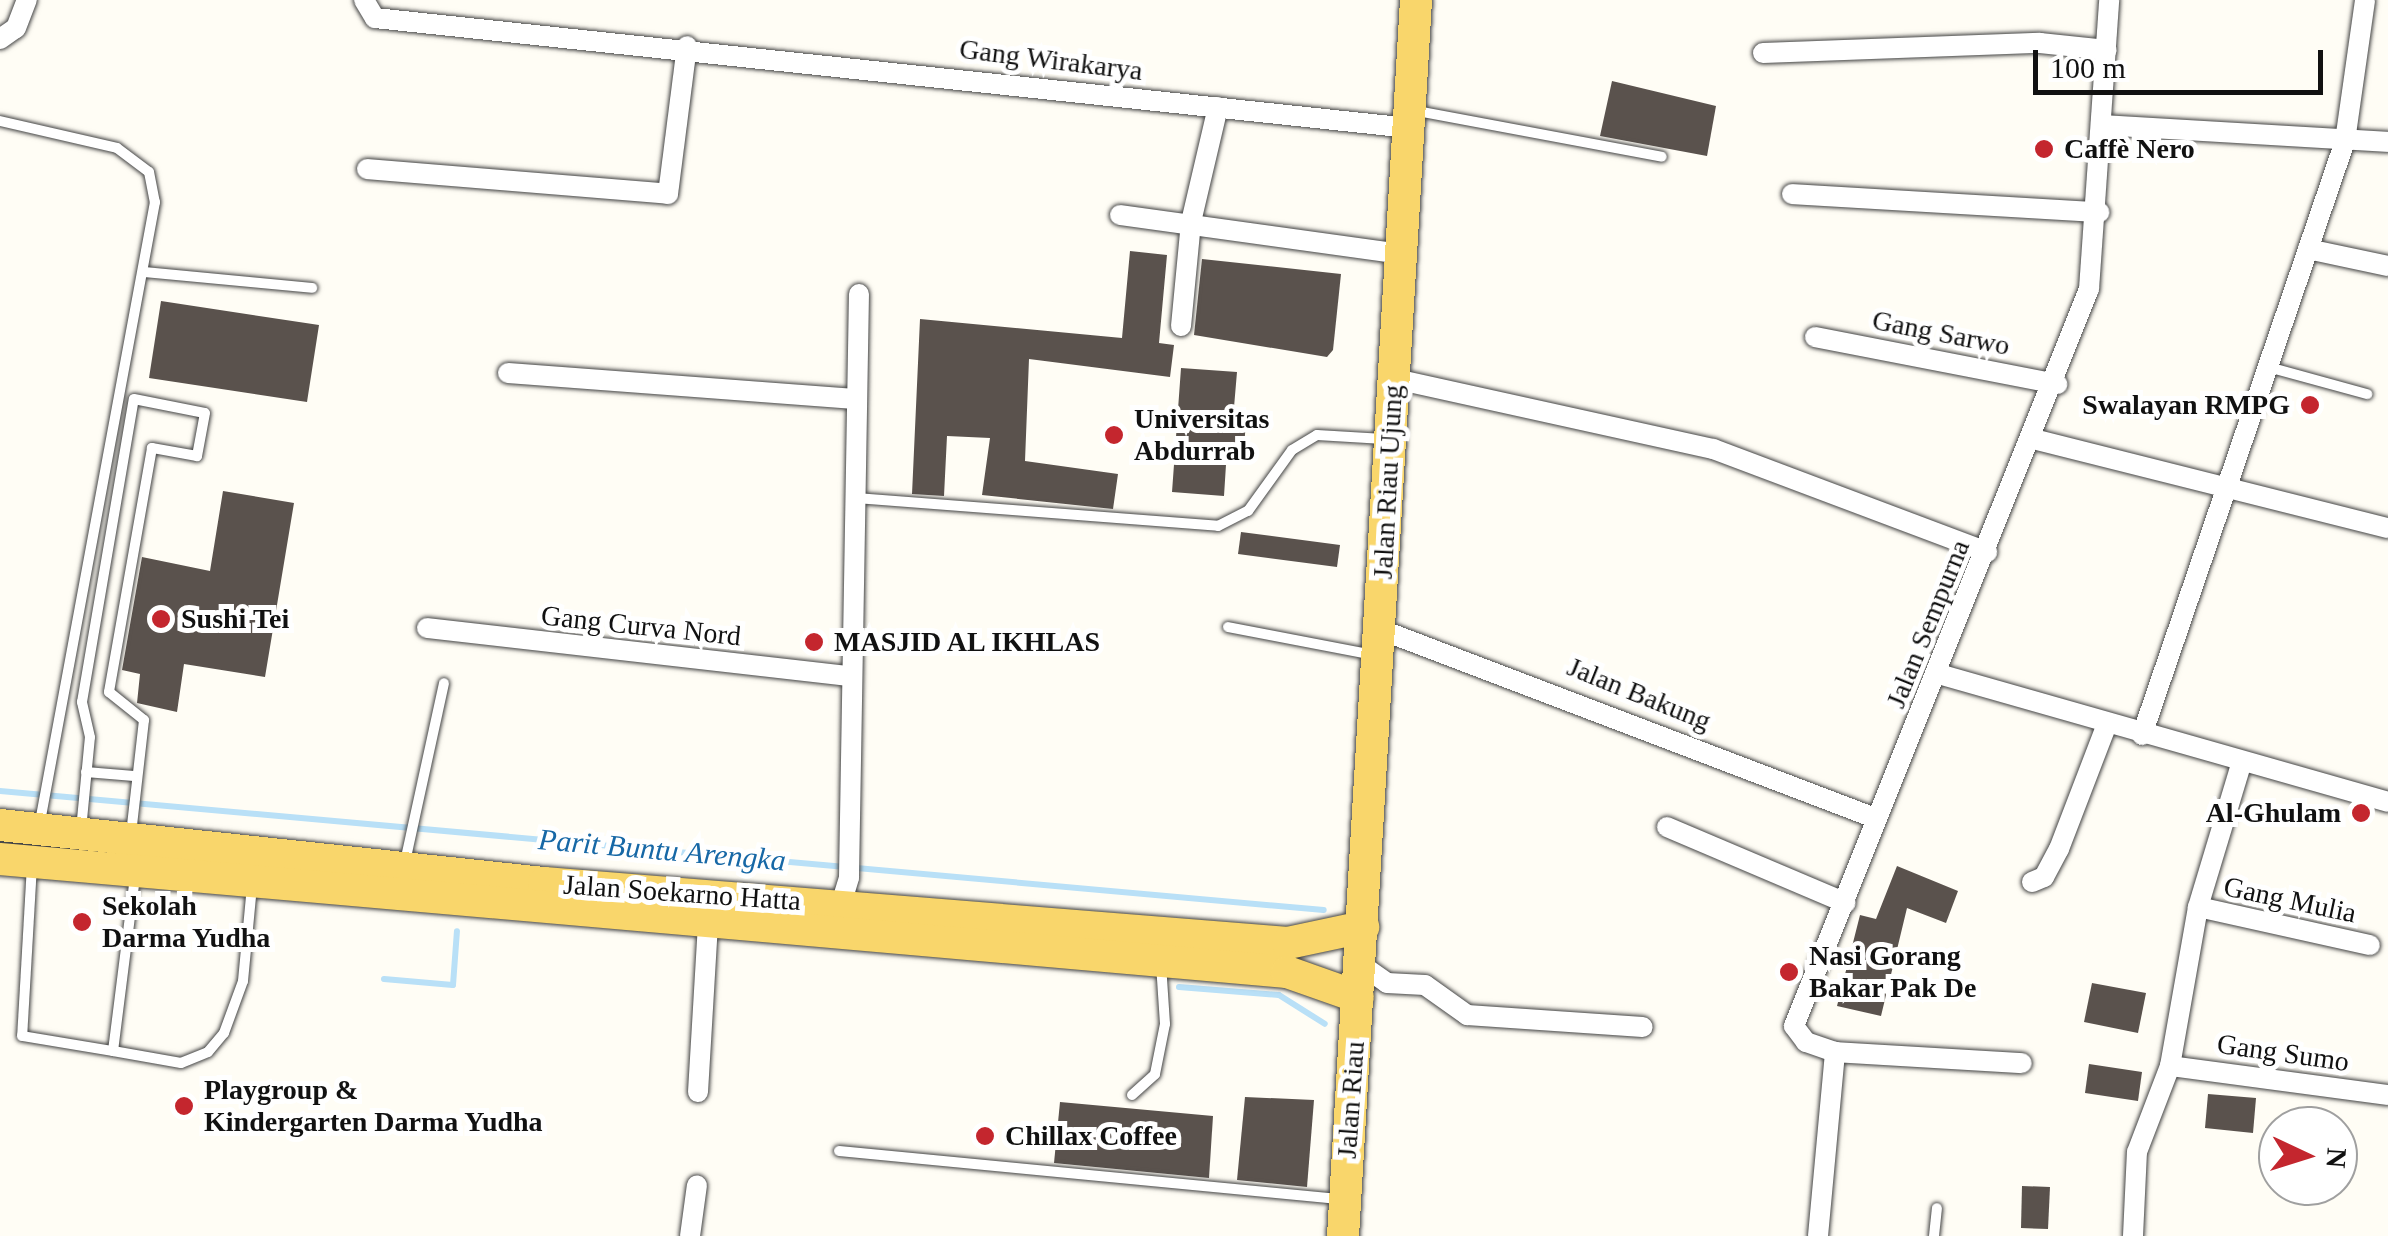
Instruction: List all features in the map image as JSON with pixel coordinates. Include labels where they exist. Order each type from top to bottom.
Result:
[{"type":"main road","name":"Jalan Riau Ujung","points":[[1360,964],[1416,0]]},
{"type":"main road","name":"Jalan Soekarno Hatta","points":[[0,825],[42,816],[81,820],[252,884],[1287,972],[1358,998]]},
{"type":"main road","name":"Jalan Soekarno Hatta","points":[[16,860],[132,840],[405,868],[845,890],[1288,943],[1363,927]]},
{"type":"main road","name":"Jalan Riau","points":[[1343,1236],[1360,964]]},
{"type":"street","points":[[0,39],[16,28],[27,0]]},
{"type":"street","name":"Gang Wirakarya","points":[[364,0],[375,18],[687,46],[1218,107],[1410,119]]},
{"type":"street","name":"Jalan Sempurna","points":[[1835,1052],[1806,1042],[1794,1026],[1846,903],[1875,818],[1939,674],[2057,384],[2089,289],[2099,212],[2109,0]]},
{"type":"street","points":[[2142,734],[2345,140],[2366,0]]},
{"type":"street","points":[[1763,53],[2040,42],[2107,50]]},
{"type":"street","points":[[367,168],[668,194],[687,46]]},
{"type":"street","points":[[1181,326],[1191,222],[1218,107]]},
{"type":"street","points":[[2103,125],[2388,142]]},
{"type":"street","points":[[1792,194],[2099,212]]},
{"type":"street","points":[[1120,215],[1402,254]]},
{"type":"street","points":[[2308,250],[2388,266]]},
{"type":"street","points":[[845,890],[860,294]]},
{"type":"street","name":"Gang Sarwo","points":[[1815,337],[2057,384]]},
{"type":"street","points":[[508,374],[855,399]]},
{"type":"street","points":[[1395,379],[1712,448],[1987,552]]},
{"type":"street","points":[[2033,439],[2388,528]]},
{"type":"street","name":"Gang Curva Nord","points":[[428,628],[850,676]]},
{"type":"street","name":"Jalan Bakung","points":[[1379,642],[1875,818]]},
{"type":"street","points":[[1939,674],[2240,765],[2386,795]]},
{"type":"street","points":[[2032,882],[2044,876],[2058,849],[2107,724]]},
{"type":"street","points":[[2133,1236],[2138,1152],[2170,1066],[2198,908],[2240,765]]},
{"type":"street","points":[[1667,827],[1846,903]]},
{"type":"street","name":"Gang Mulia","points":[[2198,908],[2370,946]]},
{"type":"street","points":[[698,1092],[708,925]]},
{"type":"street","points":[[1360,964],[1387,983],[1425,985],[1467,1014],[1643,1027]]},
{"type":"street","points":[[1818,1236],[1835,1052],[2022,1063]]},
{"type":"street","name":"Gang Sumo","points":[[2170,1066],[2388,1095]]},
{"type":"street","points":[[690,1236],[697,1185]]},
{"type":"lane","points":[[1410,119],[1662,158]]},
{"type":"lane","points":[[0,121],[138,159],[156,202],[42,816]]},
{"type":"lane","points":[[144,272],[312,288]]},
{"type":"lane","points":[[2268,367],[2367,394]]},
{"type":"lane","points":[[81,820],[90,737],[82,702],[134,399],[205,413],[197,456],[152,448],[109,692],[143,718],[133,782],[132,840],[113,1052]]},
{"type":"lane","points":[[852,498],[1218,526],[1248,510],[1292,450],[1317,435],[1390,440]]},
{"type":"lane","points":[[1228,627],[1379,642]]},
{"type":"lane","points":[[405,868],[408,833],[444,684]]},
{"type":"lane","points":[[86,772],[133,782]]},
{"type":"lane","points":[[16,860],[22,1036],[181,1063],[208,1052],[224,1032],[243,981],[252,884]]},
{"type":"lane","points":[[1132,1095],[1155,1074],[1165,1024],[1161,962]]},
{"type":"lane","points":[[839,1151],[1345,1200]]},
{"type":"lane","points":[[1934,1236],[1937,1208]]},
{"type":"building","points":[[1612,81],[1716,106],[1707,156],[1600,136]]},
{"type":"building","points":[[1130,251],[1167,255],[1159,343],[1174,345],[1170,377],[1029,359],[1025,461],[1118,474],[1113,509],[982,495],[990,438],[947,436],[944,496],[912,494],[920,319],[1122,338]]},
{"type":"building","points":[[1202,259],[1341,274],[1333,350],[1327,357],[1194,335]]},
{"type":"building","points":[[161,301],[319,325],[307,402],[149,378]]},
{"type":"building","points":[[1181,368],[1237,372],[1233,419],[1246,419],[1244,450],[1227,449],[1224,496],[1172,492]]},
{"type":"building","points":[[223,491],[294,503],[265,677],[184,664],[177,712],[137,703],[140,674],[122,670],[142,557],[210,571]]},
{"type":"building","points":[[1241,532],[1340,545],[1337,567],[1238,554]]},
{"type":"building","points":[[1897,866],[1958,891],[1946,923],[1907,908],[1881,1016],[1837,1006],[1860,915],[1876,919]]},
{"type":"building","points":[[2092,983],[2146,993],[2138,1033],[2084,1022]]},
{"type":"building","points":[[2089,1064],[2142,1072],[2138,1101],[2085,1093]]},
{"type":"building","points":[[2208,1094],[2256,1098],[2253,1133],[2205,1128]]},
{"type":"building","points":[[1245,1097],[1314,1100],[1307,1187],[1237,1180]]},
{"type":"building","points":[[1060,1102],[1213,1116],[1209,1178],[1054,1163]]},
{"type":"building","points":[[2022,1186],[2050,1187],[2048,1229],[2021,1228]]},
{"type":"waterway","name":"Parit Buntu Arengka","points":[[0,791],[1324,910]]},
{"type":"waterway","points":[[384,979],[453,985],[457,931]]},
{"type":"waterway","points":[[1179,987],[1279,995],[1325,1024]]},
{"type":"place","name":"Caffè Nero","points":[[2044,149]]},
{"type":"place","name":"Swalayan RMPG","points":[[2310,405]]},
{"type":"place","name":"Universitas Abdurrab","points":[[1114,435]]},
{"type":"place","name":"Sushi Tei","points":[[161,619]]},
{"type":"place","name":"MASJID AL IKHLAS","points":[[814,642]]},
{"type":"place","name":"Al-Ghulam","points":[[2361,813]]},
{"type":"place","name":"Sekolah Darma Yudha","points":[[82,922]]},
{"type":"place","name":"Nasi Gorang Bakar Pak De","points":[[1789,972]]},
{"type":"place","name":"Playgroup & Kindergarten Darma Yudha","points":[[184,1106]]},
{"type":"place","name":"Chillax Coffee","points":[[985,1136]]}]
